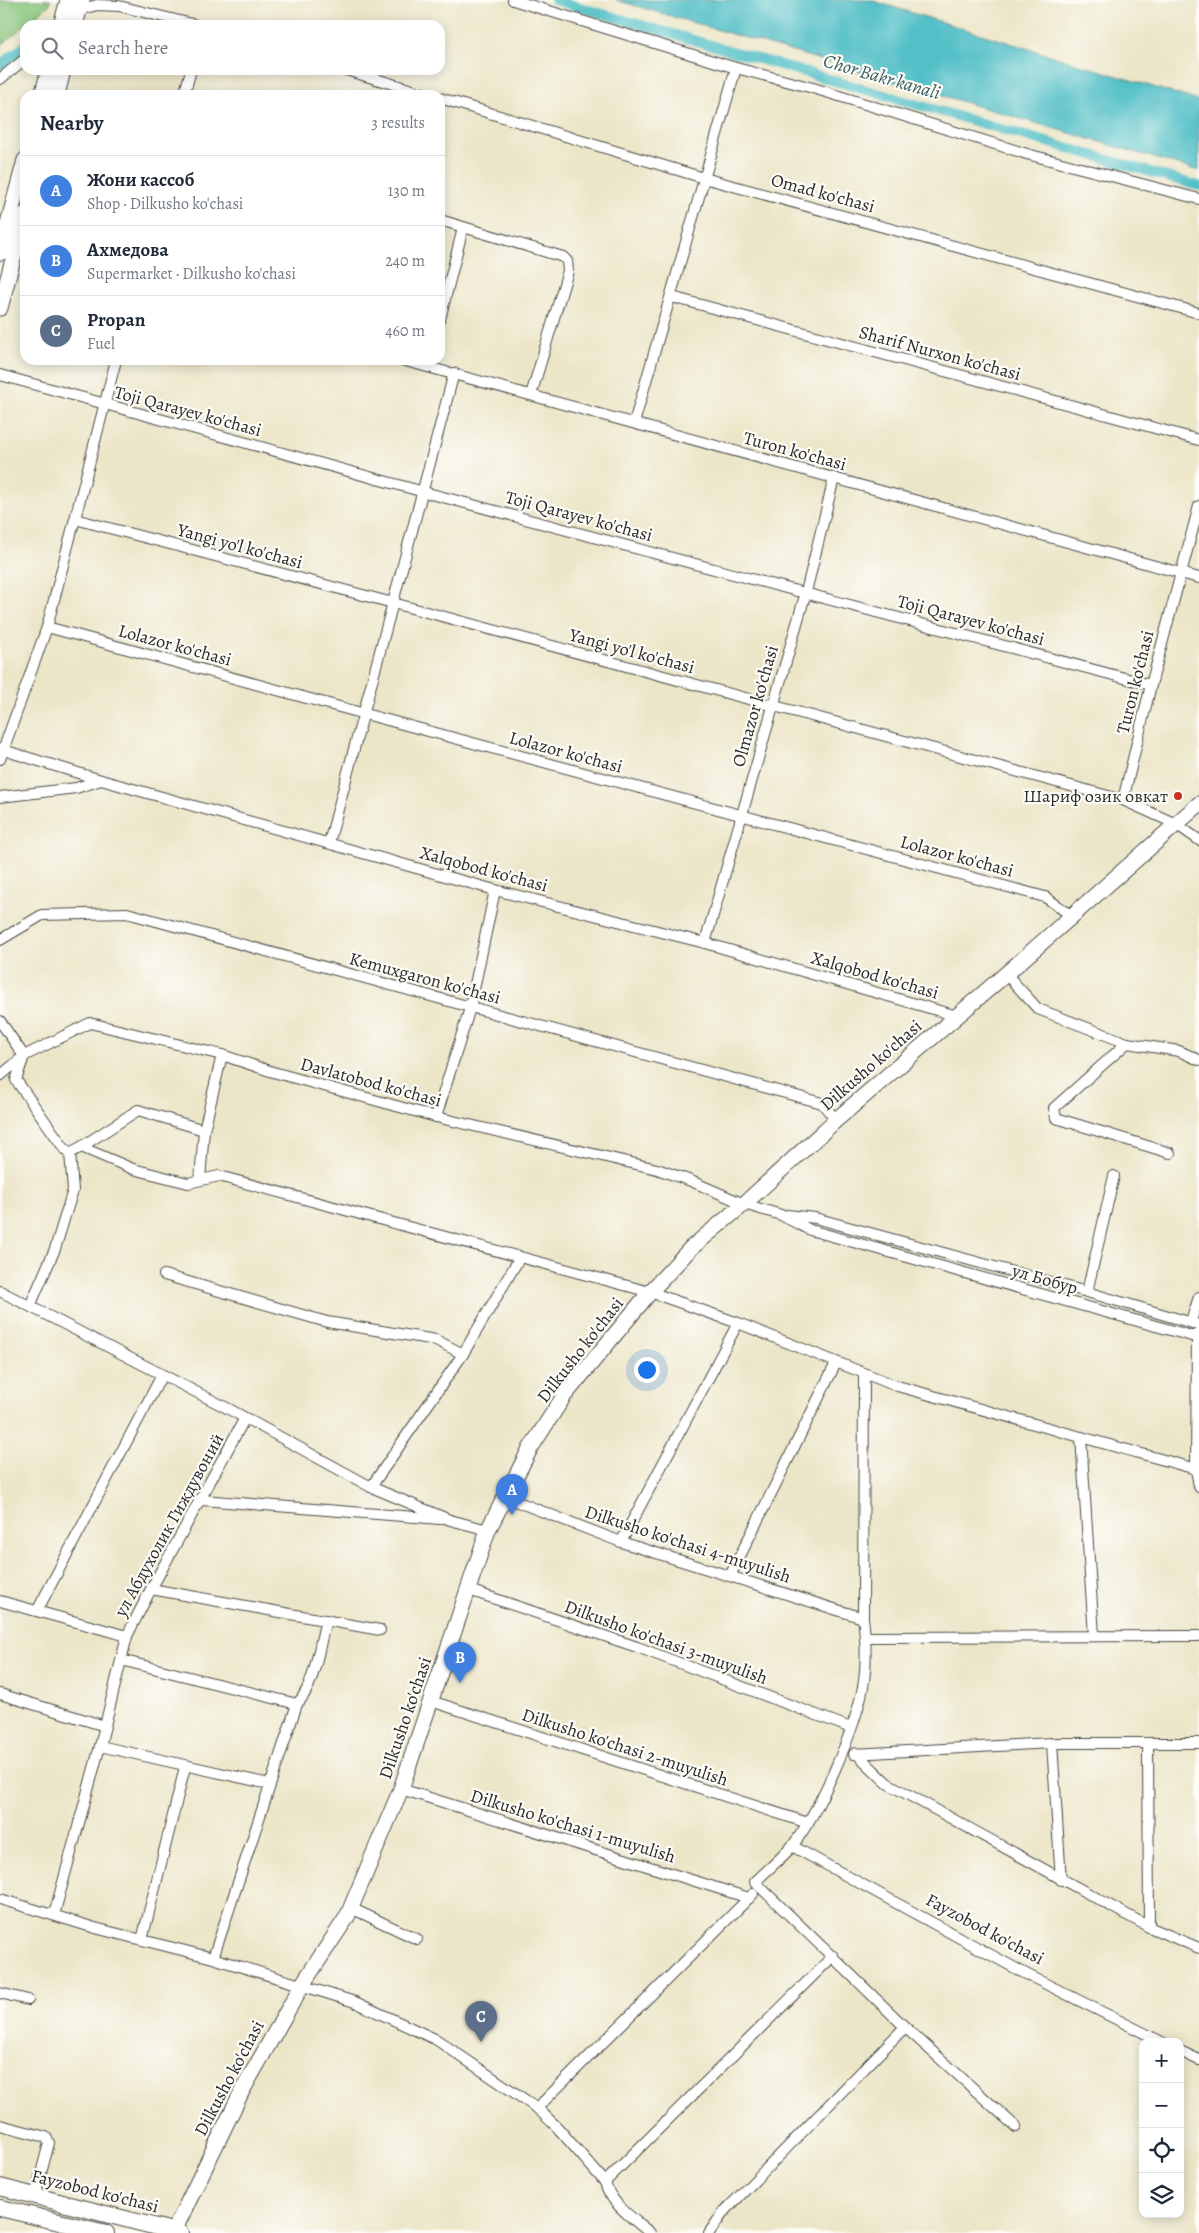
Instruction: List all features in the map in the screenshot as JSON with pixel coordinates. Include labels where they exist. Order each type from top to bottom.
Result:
[{"type":"main road","name":"Fayzobod ko'chasi","points":[[0,2187],[175,2232]]},
{"type":"main road","points":[[0,2208],[106,2233]]},
{"type":"street","points":[[513,0],[736,68],[813,88],[1027,154],[1199,199]]},
{"type":"street","points":[[73,11],[99,2],[176,20]]},
{"type":"street","points":[[0,78],[20,62]]},
{"type":"street","points":[[634,424],[672,297],[736,68]]},
{"type":"street","points":[[43,90],[48,75]]},
{"type":"street","points":[[58,90],[62,75]]},
{"type":"street","points":[[185,90],[189,75]]},
{"type":"street","points":[[363,75],[412,90]]},
{"type":"street","name":"Omad ko'chasi","points":[[445,100],[704,178],[1199,313]]},
{"type":"street","points":[[0,253],[20,179]]},
{"type":"street","points":[[445,222],[562,257],[569,266],[531,395]]},
{"type":"street","points":[[445,299],[463,228]]},
{"type":"street","points":[[0,308],[20,233]]},
{"type":"street","name":"Sharif Nurxon ko'chasi","points":[[672,297],[1199,440]]},
{"type":"street","points":[[1,752],[47,627],[115,365]]},
{"type":"street","name":"Turon ko'chasi","points":[[434,365],[454,373],[634,424],[1199,578]]},
{"type":"street","points":[[329,843],[392,603],[424,492],[454,373]]},
{"type":"street","name":"Toji Qarayev ko'chasi","points":[[0,375],[424,492],[806,592],[1150,686]]},
{"type":"street","name":"Olmazor ko'chasi","points":[[705,943],[806,592],[834,478]]},
{"type":"street","name":"Turon ko'chasi","points":[[1122,800],[1150,686],[1199,506]]},
{"type":"street","name":"Yangi yo'l ko'chasi","points":[[75,519],[1122,800],[1176,824],[1199,840]]},
{"type":"street","name":"Lolazor ko'chasi","points":[[47,627],[741,816],[1045,896],[1072,916]]},
{"type":"street","name":"Xalqobod ko'chasi","points":[[1,752],[495,890],[705,943],[957,1016]]},
{"type":"street","points":[[0,797],[76,788],[101,780]]},
{"type":"street","name":"Dilkusho ko'chasi","points":[[175,2232],[210,2154],[242,2091],[302,1985],[347,1917],[401,1789],[488,1530],[530,1449],[564,1396],[650,1292],[691,1248],[744,1204],[836,1120],[1006,974],[1199,804]]},
{"type":"street","points":[[436,1117],[470,1008],[495,890]]},
{"type":"street","name":"Kemuxgaron ko'chasi","points":[[0,940],[42,915],[127,913],[822,1103],[836,1120]]},
{"type":"street","points":[[1006,974],[1038,1009],[1126,1043],[1179,1051],[1199,1060]]},
{"type":"street","points":[[0,1021],[24,1056],[16,1080],[64,1148],[70,1153],[73,1190],[55,1249],[30,1306]]},
{"type":"street","name":"Davlatobod ko'chasi","points":[[0,1076],[24,1056],[90,1023],[222,1055],[273,1072],[436,1117],[657,1169],[691,1181],[744,1204]]},
{"type":"street","points":[[1126,1043],[1054,1108],[1056,1118],[1170,1153]]},
{"type":"street","points":[[200,1180],[204,1130],[222,1055]]},
{"type":"street","points":[[70,1153],[138,1110],[204,1130]]},
{"type":"street","points":[[81,1147],[133,1168],[188,1183],[219,1176],[650,1292],[738,1323],[894,1385],[1196,1469]]},
{"type":"street","points":[[1087,1292],[1114,1176]]},
{"type":"street","name":"ул Бобур","points":[[744,1204],[781,1214],[810,1230],[1198,1338]]},
{"type":"street","points":[[781,1214],[815,1218],[1087,1292],[1196,1324]]},
{"type":"street","points":[[371,1487],[463,1354],[520,1256]]},
{"type":"street","points":[[164,1275],[327,1322],[436,1340],[463,1354]]},
{"type":"street","points":[[0,1291],[245,1418],[371,1487],[450,1520],[488,1530]]},
{"type":"street","points":[[1199,1297],[1196,1324],[1198,1338],[1196,1469],[1199,1487]]},
{"type":"street","points":[[621,1542],[738,1323]]},
{"type":"street","points":[[730,1576],[836,1363]]},
{"type":"street","points":[[864,1373],[863,1618],[866,1637],[863,1687],[841,1754],[808,1823],[792,1846],[755,1882],[759,1888],[833,1956],[905,2027],[1016,2127]]},
{"type":"street","points":[[37,1611],[162,1375]]},
{"type":"street","name":"ул Абдухолик Гиждувоний","points":[[0,1601],[127,1636],[150,1589],[202,1500],[245,1418]]},
{"type":"street","points":[[1081,1437],[1094,1636]]},
{"type":"street","name":"Dilkusho ko'chasi 4-muyulish","points":[[505,1497],[621,1542],[863,1618]]},
{"type":"street","points":[[202,1500],[450,1520]]},
{"type":"street","points":[[150,1589],[380,1630]]},
{"type":"street","name":"Dilkusho ko'chasi 3-muyulish","points":[[469,1590],[637,1647],[851,1728]]},
{"type":"street","points":[[213,1958],[269,1784],[297,1704],[304,1697],[310,1680],[326,1620]]},
{"type":"street","points":[[54,1915],[100,1746],[127,1636]]},
{"type":"street","points":[[866,1637],[1199,1636]]},
{"type":"street","points":[[121,1660],[297,1704]]},
{"type":"street","points":[[0,1695],[105,1726]]},
{"type":"street","name":"Dilkusho ko'chasi 2-muyulish","points":[[431,1701],[808,1823]]},
{"type":"street","points":[[841,1754],[1052,1743],[1199,1743]]},
{"type":"street","points":[[1052,1743],[1061,1880]]},
{"type":"street","points":[[1148,1743],[1149,1927]]},
{"type":"street","points":[[100,1746],[269,1784]]},
{"type":"street","points":[[856,1754],[887,1783],[1149,1927],[1199,1948]]},
{"type":"street","points":[[142,1940],[185,1766]]},
{"type":"street","name":"Dilkusho ko'chasi 1-muyulish","points":[[401,1789],[749,1898]]},
{"type":"street","name":"Fayzobod ko'chasi","points":[[792,1846],[1024,1972],[1154,2038]]},
{"type":"street","points":[[537,2108],[759,1888]]},
{"type":"street","points":[[0,1899],[142,1940],[213,1958],[355,2002],[437,2040],[537,2108],[557,2127],[605,2182],[607,2192],[614,2201],[650,2233]]},
{"type":"street","points":[[351,1908],[417,1939]]},
{"type":"street","points":[[605,2182],[833,1956]]},
{"type":"street","points":[[0,1992],[28,2000]]},
{"type":"street","points":[[709,2233],[723,2213],[905,2027]]},
{"type":"street","points":[[1184,2053],[1199,2060]]},
{"type":"street","points":[[0,2125],[46,2137],[49,2142],[35,2196]]},
{"type":"green space","points":[[0,0],[51,0],[49,5],[31,20],[20,20],[20,29],[0,46]]},
{"type":"water","points":[[616,0],[870,0],[1199,101],[1199,171]]},
{"type":"waterway","name":"Chor Bakr kanali","points":[[555,0],[1199,186]]},
{"type":"waterway","name":"Chor Bakr kanali","points":[[0,65],[20,50]]},
{"type":"place","name":"Шариф озик овкат","points":[[1178,796]]},
{"type":"place","name":"Жони кассоб","points":[[512,1515]]},
{"type":"place","name":"Ахмедова","points":[[460,1683]]},
{"type":"place","name":"Propan","points":[[481,2042]]}]
